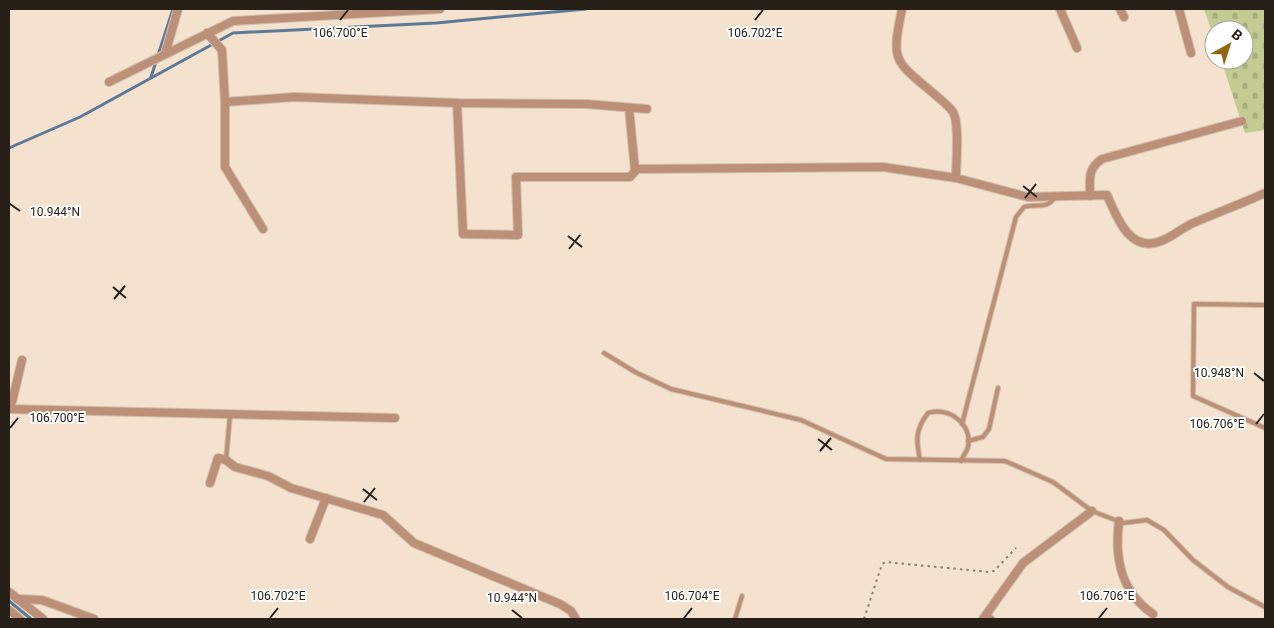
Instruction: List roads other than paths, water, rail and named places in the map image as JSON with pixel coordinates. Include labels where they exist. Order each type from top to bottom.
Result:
[{"type":"street","points":[[165,54],[178,9]]},
{"type":"street","points":[[109,82],[165,54],[209,36],[233,20],[440,9]]},
{"type":"street","points":[[902,9],[897,34],[897,57],[910,76],[953,111],[956,122],[956,178]]},
{"type":"street","points":[[1060,9],[1077,48]]},
{"type":"street","points":[[1120,9],[1124,17]]},
{"type":"street","points":[[1179,9],[1191,53]]},
{"type":"street","points":[[209,36],[221,46],[222,50],[225,167],[263,229]]},
{"type":"street","points":[[224,102],[294,97],[586,104],[647,109]]},
{"type":"street","points":[[457,102],[459,168],[463,198],[463,234],[518,234],[516,177],[630,177],[635,170],[629,108]]},
{"type":"street","points":[[1090,196],[1090,172],[1094,164],[1102,159],[1242,121]]},
{"type":"street","points":[[635,170],[883,167],[956,178],[1028,197],[1107,195],[1119,223],[1128,234],[1148,243],[1162,241],[1182,228],[1265,193]]},
{"type":"street","points":[[22,360],[9,408],[395,418]]},
{"type":"street","points":[[210,483],[216,459],[226,460],[232,466],[268,476],[285,486],[383,515],[414,543],[560,604],[571,611],[576,619]]},
{"type":"street","points":[[310,539],[326,498]]},
{"type":"street","points":[[988,618],[1023,563],[1092,511]]},
{"type":"street","points":[[1118,521],[1116,542],[1126,585],[1133,598],[1153,614]]},
{"type":"street","points":[[9,592],[43,619]]},
{"type":"street","points":[[17,599],[42,600],[94,619]]},
{"type":"street","points":[[9,610],[20,619]]},
{"type":"lane","points":[[962,424],[1016,217],[1024,207],[1046,206],[1051,203],[1054,197]]},
{"type":"lane","points":[[1265,305],[1194,304],[1194,396],[1265,428]]},
{"type":"lane","points":[[604,353],[635,372],[671,390],[801,420],[886,459],[1005,461],[1053,482],[1092,511],[1118,521],[1147,520],[1164,530],[1193,560],[1228,587],[1265,607]]},
{"type":"lane","points":[[968,441],[983,437],[989,429],[998,388]]},
{"type":"lane","points":[[920,460],[916,439],[917,429],[928,414],[942,411],[950,413],[962,424],[968,441],[968,447],[961,461]]},
{"type":"lane","points":[[226,460],[230,415]]},
{"type":"lane","points":[[735,619],[742,596]]},
{"type":"waterway","points":[[151,77],[173,9]]},
{"type":"waterway","points":[[9,148],[80,117],[233,33],[436,23],[586,9]]},
{"type":"waterway","points":[[9,601],[31,619]]}]
